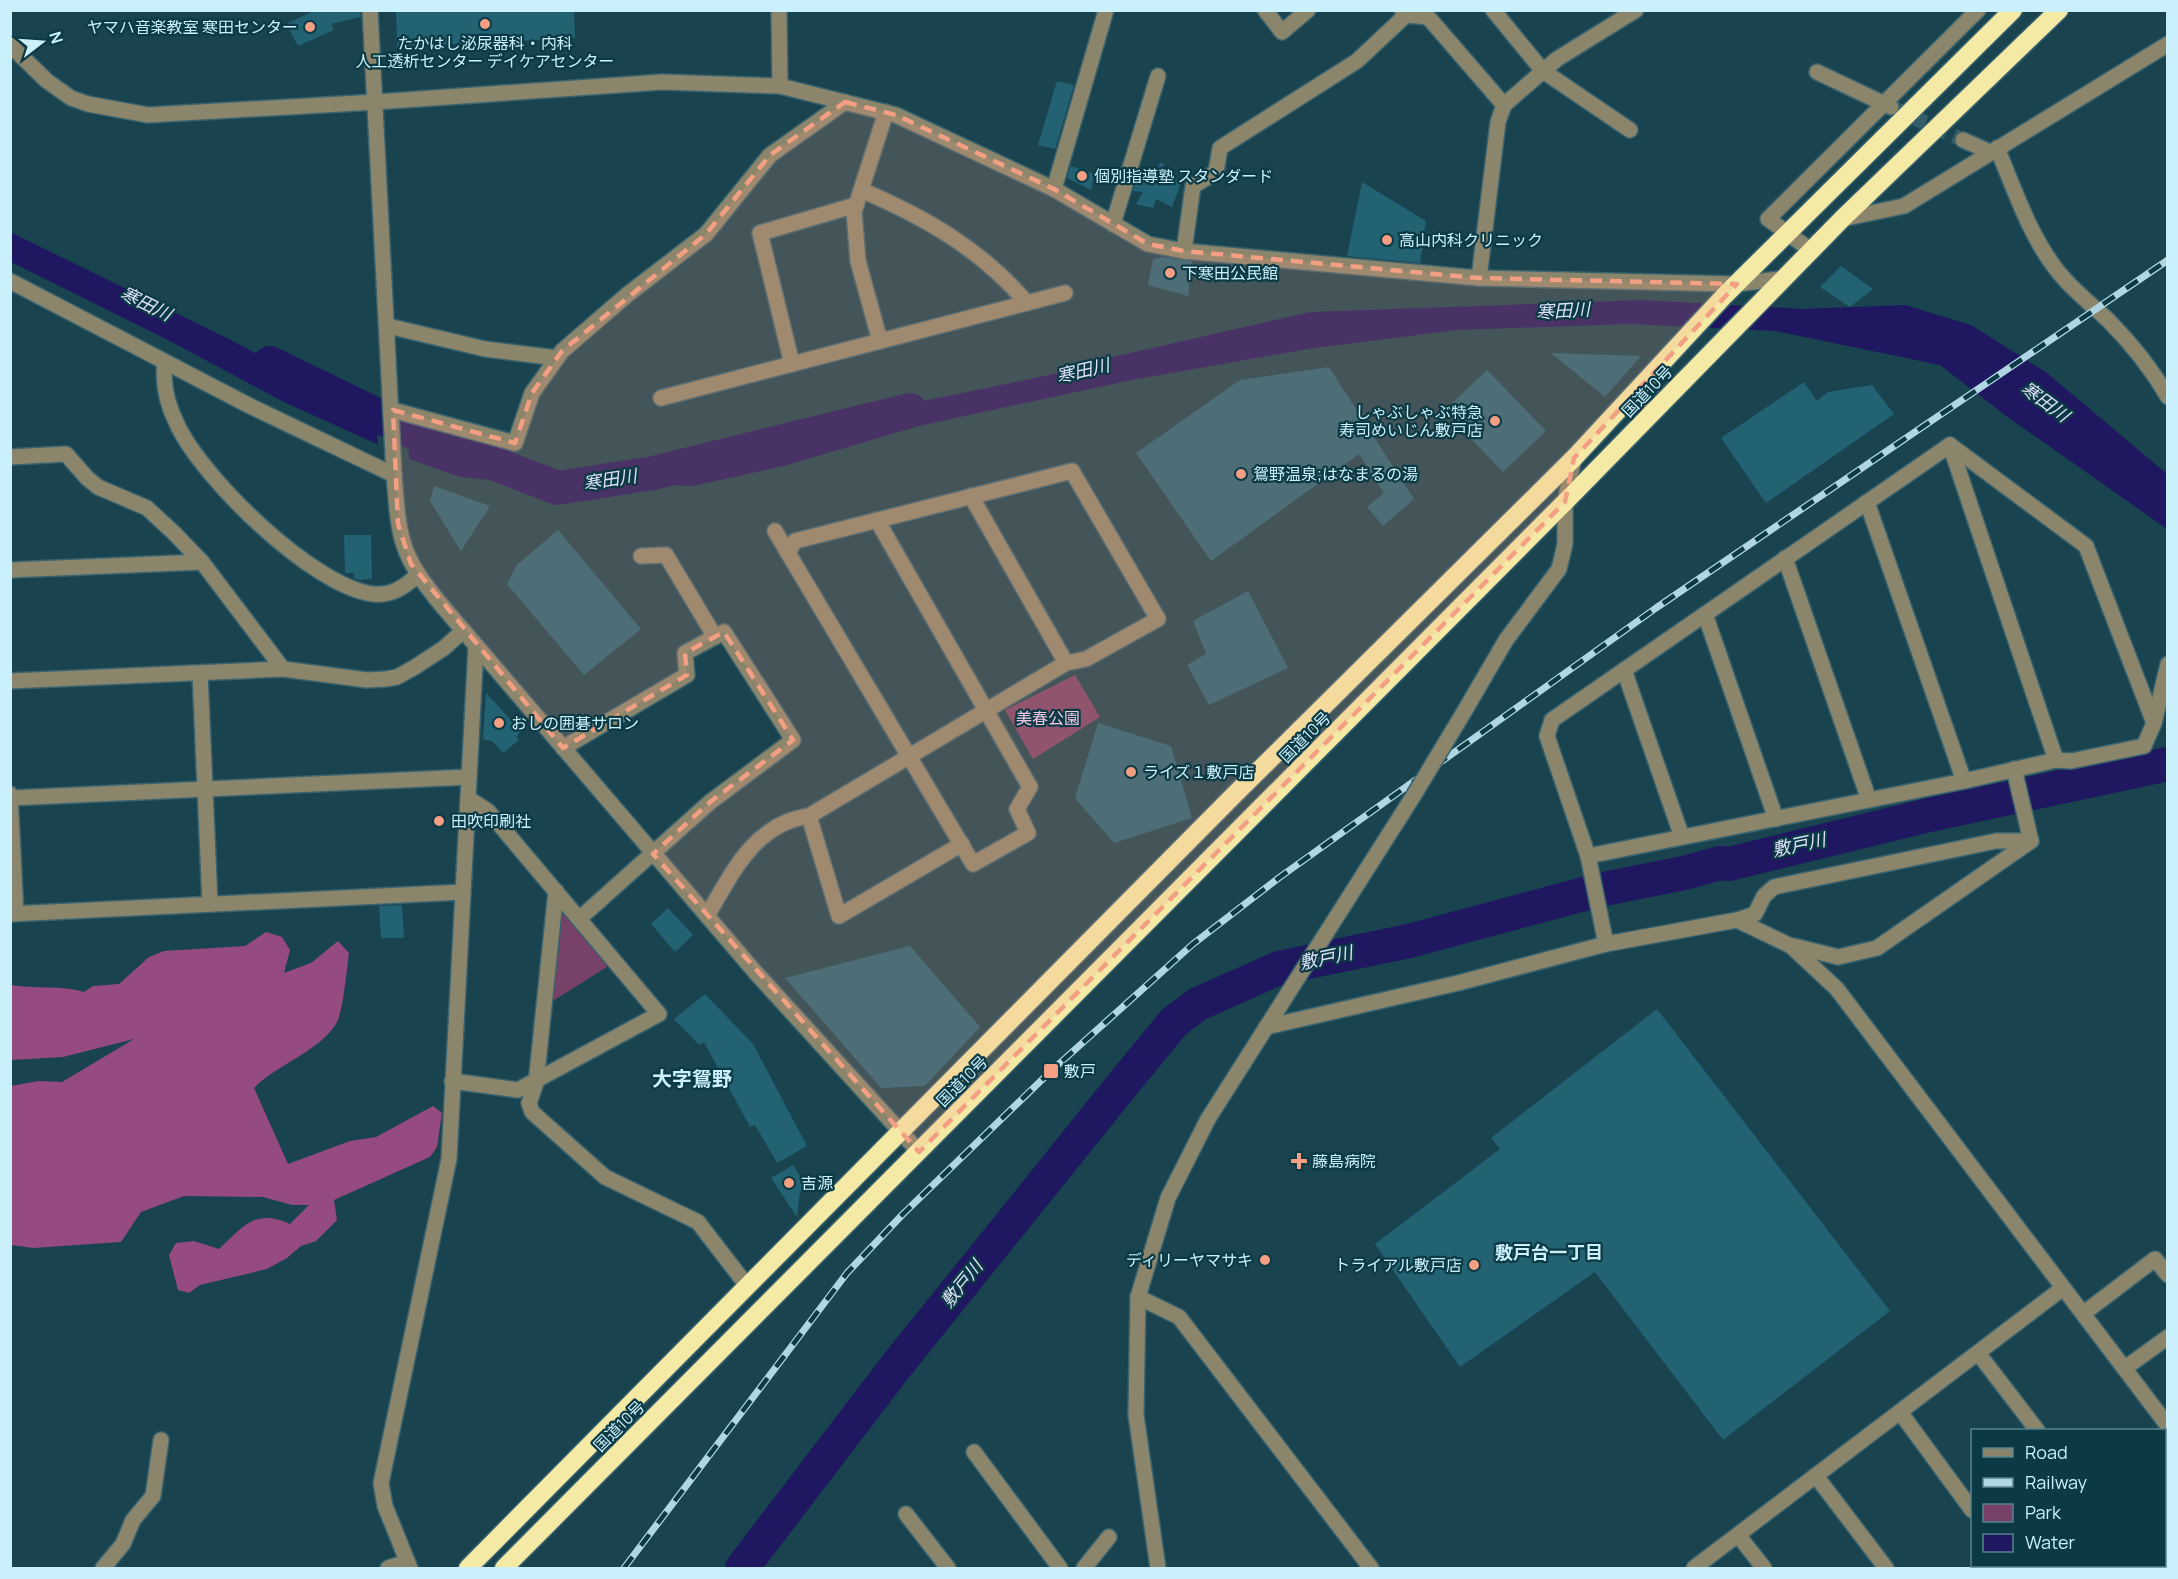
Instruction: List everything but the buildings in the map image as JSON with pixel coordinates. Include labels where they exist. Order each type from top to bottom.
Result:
[{"type":"highway","name":"国道10号","points":[[468,1569],[1574,458],[1731,290],[2013,10]]},
{"type":"highway","name":"国道10号","points":[[504,1569],[1565,502],[1842,219],[2053,12]]},
{"type":"street","points":[[370,10],[393,410],[394,470],[400,537],[405,552],[418,575],[463,631],[653,854],[919,1152]]},
{"type":"street","points":[[779,10],[780,86]]},
{"type":"street","points":[[1054,189],[1106,10]]},
{"type":"street","points":[[1265,10],[1282,32],[1308,10]]},
{"type":"street","points":[[1493,10],[1543,71],[1630,130]]},
{"type":"street","points":[[1479,278],[1498,122],[1504,105],[1557,59],[1636,10]]},
{"type":"street","points":[[1812,251],[1768,219],[1887,105],[1978,10]]},
{"type":"street","points":[[1184,251],[1193,186],[1216,172],[1220,148],[1357,61],[1404,13],[1428,17],[1504,105]]},
{"type":"street","points":[[1842,219],[1904,206],[2168,44]]},
{"type":"street","points":[[10,45],[47,81],[71,98],[88,104],[134,113],[161,115],[662,82],[780,86],[886,112],[996,159],[1148,243],[1184,251],[1479,278],[1731,290],[1786,278]]},
{"type":"street","points":[[1817,72],[1887,105]]},
{"type":"street","points":[[1113,224],[1158,76]]},
{"type":"street","points":[[393,410],[515,443],[532,393],[557,358],[628,294],[706,234],[770,155],[845,102]]},
{"type":"street","points":[[880,341],[858,261],[854,212],[886,112]]},
{"type":"street","points":[[1963,140],[1994,150],[2034,232],[2054,266],[2073,290],[2108,320],[2147,363],[2168,397]]},
{"type":"street","points":[[861,190],[948,233],[993,266],[1027,303]]},
{"type":"street","points":[[792,364],[760,233],[856,205]]},
{"type":"street","points":[[10,281],[165,362],[394,470]]},
{"type":"street","points":[[661,398],[1065,293]]},
{"type":"street","points":[[388,326],[485,349],[557,358]]},
{"type":"street","points":[[165,362],[166,394],[176,423],[189,446],[209,472],[282,545],[323,573],[362,591],[382,594],[398,590],[418,575]]},
{"type":"street","points":[[1634,394],[1653,412]]},
{"type":"street","points":[[1606,944],[1588,856],[1547,736],[1552,720],[1950,445]]},
{"type":"street","points":[[1950,445],[2086,546],[2154,723]]},
{"type":"street","points":[[1950,445],[2056,760]]},
{"type":"street","points":[[10,457],[66,454],[98,487],[147,508],[202,562],[283,669]]},
{"type":"street","points":[[1158,1569],[1136,1415],[1138,1297],[1168,1198],[1209,1119],[1414,795],[1506,640],[1559,569],[1565,544],[1565,502],[1574,458]]},
{"type":"street","points":[[707,916],[741,860],[760,837],[781,822],[809,816],[1066,663],[1086,659],[1158,619],[1072,471],[795,541],[788,553]]},
{"type":"street","points":[[971,496],[1066,663]]},
{"type":"street","points":[[1867,502],[1964,781]]},
{"type":"street","points":[[775,531],[973,864],[1028,833],[1017,809],[1030,787],[877,520]]},
{"type":"street","points":[[641,556],[666,555],[715,637]]},
{"type":"street","points":[[1785,558],[1869,801]]},
{"type":"street","points":[[10,570],[202,562]]},
{"type":"street","points":[[1705,614],[1776,819]]},
{"type":"street","points":[[10,681],[283,669],[367,680],[397,677],[444,648],[463,631]]},
{"type":"street","points":[[563,748],[687,675],[685,652],[724,632],[793,740],[710,802],[579,919]]},
{"type":"street","points":[[388,1569],[409,1565],[386,1506],[381,1483],[449,1159],[476,646]]},
{"type":"street","points":[[1588,856],[1964,781],[2016,776],[2056,760],[2071,760],[2144,746],[2154,723],[2168,664]]},
{"type":"street","points":[[1624,670],[1682,837]]},
{"type":"street","points":[[200,673],[210,904]]},
{"type":"street","points":[[2016,776],[2031,841]]},
{"type":"street","points":[[11,798],[469,777]]},
{"type":"street","points":[[10,794],[13,914],[463,892]]},
{"type":"street","points":[[452,1081],[518,1090],[536,1083],[659,1014],[488,811],[468,798]]},
{"type":"street","points":[[809,816],[839,916],[962,844]]},
{"type":"street","points":[[1266,1027],[1458,983],[1606,944],[1737,921],[1755,914],[1764,896],[1774,887],[1996,841],[2031,841]]},
{"type":"street","points":[[1737,921],[1791,946],[1838,957],[1877,948],[2031,841]]},
{"type":"street","points":[[555,891],[536,1083],[529,1102],[532,1112],[553,1128],[605,1177],[698,1222],[748,1287]]},
{"type":"street","points":[[1791,946],[1837,989],[2168,1426]]},
{"type":"street","points":[[2084,1313],[2155,1258],[2168,1275]]},
{"type":"street","points":[[1694,1569],[2063,1288]]},
{"type":"street","points":[[1138,1297],[1179,1317],[1371,1569]]},
{"type":"street","points":[[2125,1368],[2168,1337]]},
{"type":"street","points":[[1978,1353],[2035,1429]]},
{"type":"street","points":[[1900,1412],[1971,1508]]},
{"type":"street","points":[[103,1569],[123,1544],[133,1520],[153,1496],[161,1440]]},
{"type":"street","points":[[974,1452],[1060,1569]]},
{"type":"street","points":[[1816,1476],[1886,1569]]},
{"type":"street","points":[[906,1514],[948,1569]]},
{"type":"street","points":[[1738,1535],[1764,1569]]},
{"type":"street","points":[[1084,1569],[1108,1537]]},
{"type":"highlighted area","points":[[845,102],[896,115],[1054,189],[1148,244],[1184,251],[1479,278],[1737,284],[1574,458],[1565,502],[919,1152],[653,854],[710,802],[793,740],[724,632],[685,653],[687,675],[563,748],[411,564],[398,524],[393,410],[515,443],[532,393],[562,351],[706,234],[770,155]]},
{"type":"green space","name":"美春公園","points":[[1075,675],[1100,717],[1033,759],[1005,710]]},
{"type":"green space","points":[[565,912],[610,965],[548,1004],[557,913]]},
{"type":"shaded area","points":[[266,932],[282,937],[290,950],[284,973],[311,963],[338,941],[349,953],[339,1016],[330,1032],[321,1041],[254,1088],[288,1164],[350,1141],[376,1137],[433,1106],[442,1113],[437,1147],[430,1157],[334,1200],[337,1220],[316,1241],[301,1246],[287,1258],[267,1269],[200,1285],[189,1293],[178,1290],[169,1255],[176,1243],[194,1241],[219,1249],[251,1222],[268,1218],[290,1224],[309,1205],[292,1205],[263,1197],[184,1196],[141,1212],[121,1242],[33,1248],[11,1245],[11,1086],[38,1081],[62,1082],[134,1039],[63,1057],[11,1060],[11,985],[84,992],[93,986],[119,984],[149,957],[164,951],[245,946]]},
{"type":"water","points":[[10,232],[231,340],[373,417],[442,448],[448,456],[470,467],[534,484],[690,475],[815,448],[880,412],[908,404],[1054,374],[1117,356],[1310,312],[1643,300],[1803,309],[1905,305],[1971,325],[2047,373],[2167,474],[2167,529],[2005,415],[1940,365],[1776,331],[1630,324],[1457,330],[1308,349],[1132,380],[919,426],[784,466],[693,486],[616,484],[545,494],[533,493],[499,481],[460,477],[412,460],[282,401],[168,340],[11,262]]},
{"type":"pier","points":[[377,415],[408,430],[409,462],[378,448]]},
{"type":"waterway","name":"寒田川","points":[[270,363],[416,434],[558,488],[653,473],[910,410]]},
{"type":"waterway","name":"敷戸川","points":[[742,1568],[897,1365],[1123,1084],[1174,1022],[1198,1004],[1279,968],[1409,941],[1599,890],[1684,873],[1720,863],[1729,864],[1929,815],[2168,764]]},
{"type":"tunnel","points":[[1891,107],[1963,140]]},
{"type":"railway","points":[[624,1568],[847,1273],[903,1214],[1051,1071],[1193,944],[1280,877],[1656,608],[2168,260]]},
{"type":"place","name":"たかはし泌尿器科・内科 人工透析センター デイケアセンター","points":[[485,24]]},
{"type":"place","name":"ヤマハ音楽教室 寒田センター","points":[[310,27]]},
{"type":"place","name":"個別指導塾 スタンダード","points":[[1082,176]]},
{"type":"place","name":"高山内科クリニック","points":[[1387,240]]},
{"type":"place","name":"下寒田公民館","points":[[1170,273]]},
{"type":"place","name":"しゃぶしゃぶ特急 寿司めいじん敷戸店","points":[[1495,421]]},
{"type":"place","name":"鴛野温泉;はなまるの湯","points":[[1241,474]]},
{"type":"place","name":"おしの囲碁サロン","points":[[499,723]]},
{"type":"place","name":"ライズ１敷戸店","points":[[1131,772]]},
{"type":"place","name":"田吹印刷社","points":[[439,821]]},
{"type":"place","name":"敷戸","points":[[1051,1071]]},
{"type":"place","name":"藤島病院","points":[[1299,1161]]},
{"type":"place","name":"吉源","points":[[789,1183]]},
{"type":"place","name":"ディリーヤマサキ","points":[[1265,1260]]},
{"type":"place","name":"トライアル敷戸店","points":[[1474,1265]]},
{"type":"district","name":"大字鴛野","points":[[692,1079]]},
{"type":"district","name":"敷戸台一丁目","points":[[1549,1253]]}]
